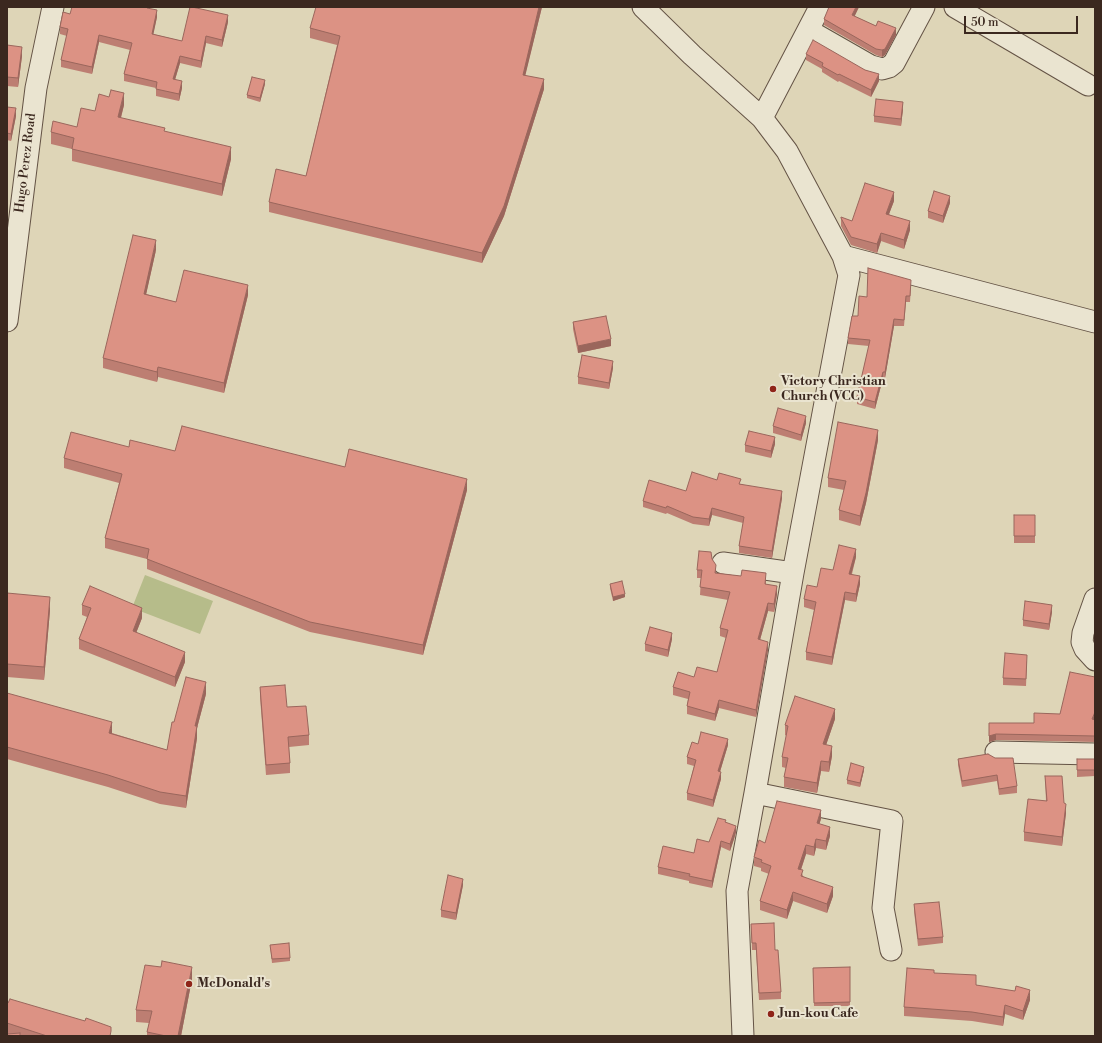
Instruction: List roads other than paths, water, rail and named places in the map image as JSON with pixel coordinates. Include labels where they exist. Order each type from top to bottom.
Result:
[{"type":"street","name":"Hugo Perez Road","points":[[8,312],[36,88],[53,7]]},
{"type":"street","points":[[643,7],[692,55],[762,118],[787,151],[843,256],[849,275],[792,573],[756,793],[737,891],[743,1036]]},
{"type":"street","points":[[762,118],[820,7]]},
{"type":"street","points":[[808,30],[871,66],[882,69],[889,67],[894,63],[924,7]]},
{"type":"street","points":[[955,7],[1088,85]]},
{"type":"street","points":[[843,256],[1095,322]]},
{"type":"street","points":[[723,563],[792,573]]},
{"type":"street","points":[[1095,599],[1083,633],[1082,642],[1085,649],[1095,660]]},
{"type":"street","points":[[996,752],[1095,754]]},
{"type":"street","points":[[756,793],[892,822],[883,908],[891,950]]},
{"type":"place","name":"Victory Christian Church (VCC)","points":[[773,389]]},
{"type":"place","name":"McDonald's","points":[[189,984]]},
{"type":"place","name":"Jun-kou Cafe","points":[[771,1014]]}]
